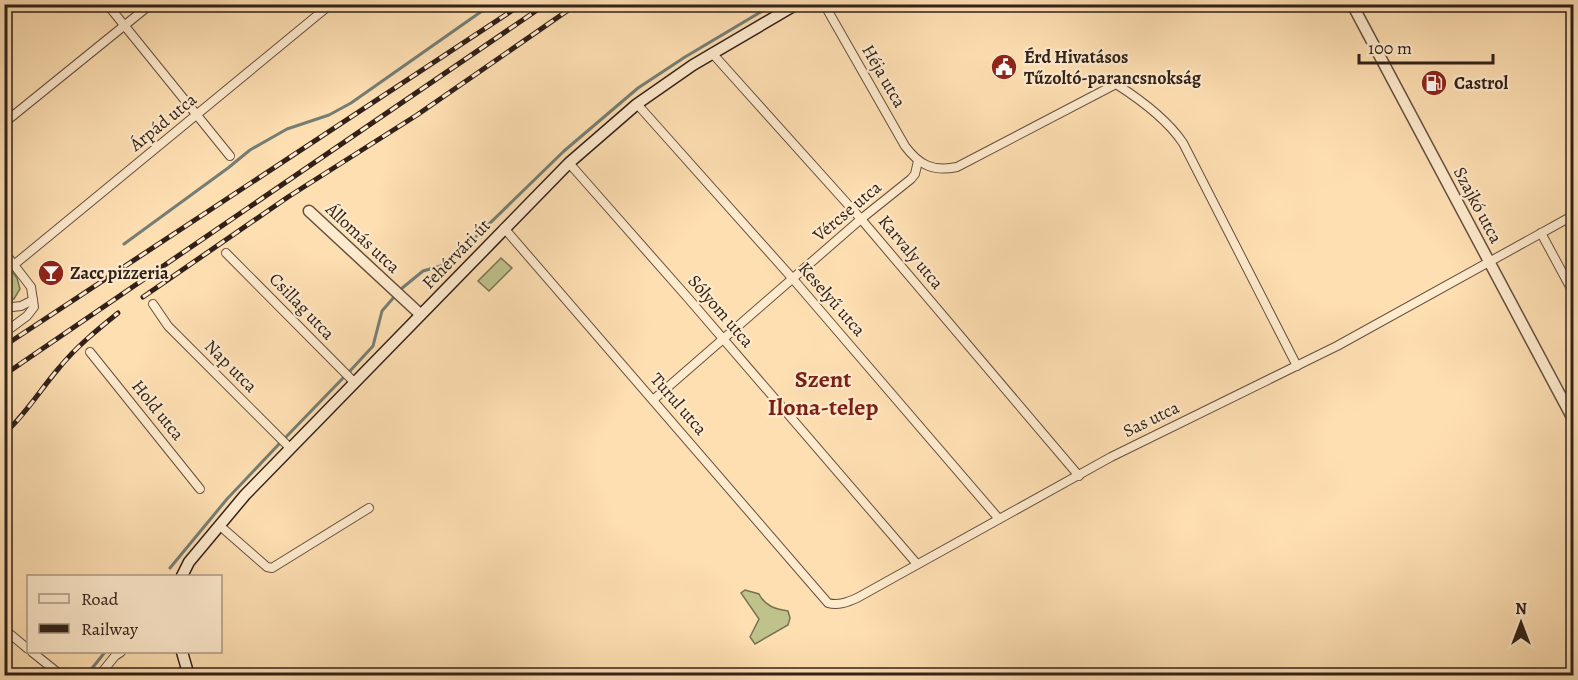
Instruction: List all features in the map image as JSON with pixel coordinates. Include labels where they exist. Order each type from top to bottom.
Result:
[{"type":"main road","name":"Fehérvári út","points":[[182,575],[189,562],[219,525],[290,448],[569,163],[637,104],[693,64],[797,4]]},
{"type":"main road","name":"Szajkó utca","points":[[1352,4],[1574,421]]},
{"type":"main road","name":"Állomás utca","points":[[309,211],[420,314]]},
{"type":"main road","points":[[183,653],[189,675]]},
{"type":"street","points":[[107,4],[230,156]]},
{"type":"street","points":[[4,123],[151,4]]},
{"type":"street","name":"Árpád utca","points":[[15,264],[331,4]]},
{"type":"street","name":"Héja utca","points":[[824,4],[904,146],[918,161]]},
{"type":"street","name":"Karvaly utca","points":[[712,53],[861,219],[1079,476]]},
{"type":"street","points":[[918,161],[937,169],[957,166],[1116,84],[1157,114],[1175,132],[1297,366]]},
{"type":"street","name":"Keselyű utca","points":[[637,104],[793,279],[999,519]]},
{"type":"street","name":"Vércse utca","points":[[653,400],[911,178],[915,174],[918,161]]},
{"type":"street","name":"Sólyom utca","points":[[569,163],[917,564]]},
{"type":"street","name":"Sas utca","points":[[828,603],[842,604],[857,598],[1136,444],[1337,346],[1574,215]]},
{"type":"street","name":"Turul utca","points":[[504,228],[828,603]]},
{"type":"street","points":[[1540,232],[1574,294]]},
{"type":"street","points":[[4,252],[31,287],[34,307],[32,312],[4,333]]},
{"type":"street","name":"Csillag utca","points":[[226,253],[354,382]]},
{"type":"street","points":[[4,308],[21,306],[33,300]]},
{"type":"street","name":"Nap utca","points":[[153,304],[168,326],[290,448]]},
{"type":"street","name":"Hold utca","points":[[90,351],[200,489]]},
{"type":"street","points":[[219,525],[267,567],[279,565],[369,508]]},
{"type":"street","points":[[4,629],[27,648]]},
{"type":"street","points":[[34,653],[62,675]]},
{"type":"street","points":[[99,675],[119,653]]},
{"type":"green space","points":[[501,258],[512,268],[489,291],[478,281]]},
{"type":"green space","points":[[5,262],[17,278],[20,289],[14,299],[5,303]]},
{"type":"green space","points":[[745,590],[759,594],[771,606],[788,611],[790,618],[788,625],[755,644],[750,637],[759,619],[741,593]]},
{"type":"waterway","points":[[124,244],[250,150],[287,129],[329,115],[351,103],[492,4]]},
{"type":"waterway","points":[[401,289],[423,271],[444,265],[453,259],[564,151],[638,88],[774,4]]},
{"type":"waterway","points":[[350,371],[373,346],[382,311],[394,297]]},
{"type":"waterway","points":[[285,438],[344,377]]},
{"type":"waterway","points":[[170,568],[227,499],[280,443]]},
{"type":"waterway","points":[[86,676],[104,653]]},
{"type":"railway","points":[[4,346],[522,4]]},
{"type":"railway","points":[[4,375],[546,4]]},
{"type":"railway","points":[[143,297],[288,197],[417,115],[577,4]]},
{"type":"railway","points":[[4,434],[72,353],[118,313]]},
{"type":"place","name":"Érd Hivatásos Tűzoltó-parancsnokság","points":[[1004,67]]},
{"type":"place","name":"Castrol","points":[[1434,83]]},
{"type":"place","name":"Zacc pizzeria","points":[[51,273]]},
{"type":"district","name":"Szent Ilona-telep","points":[[823,393]]}]
